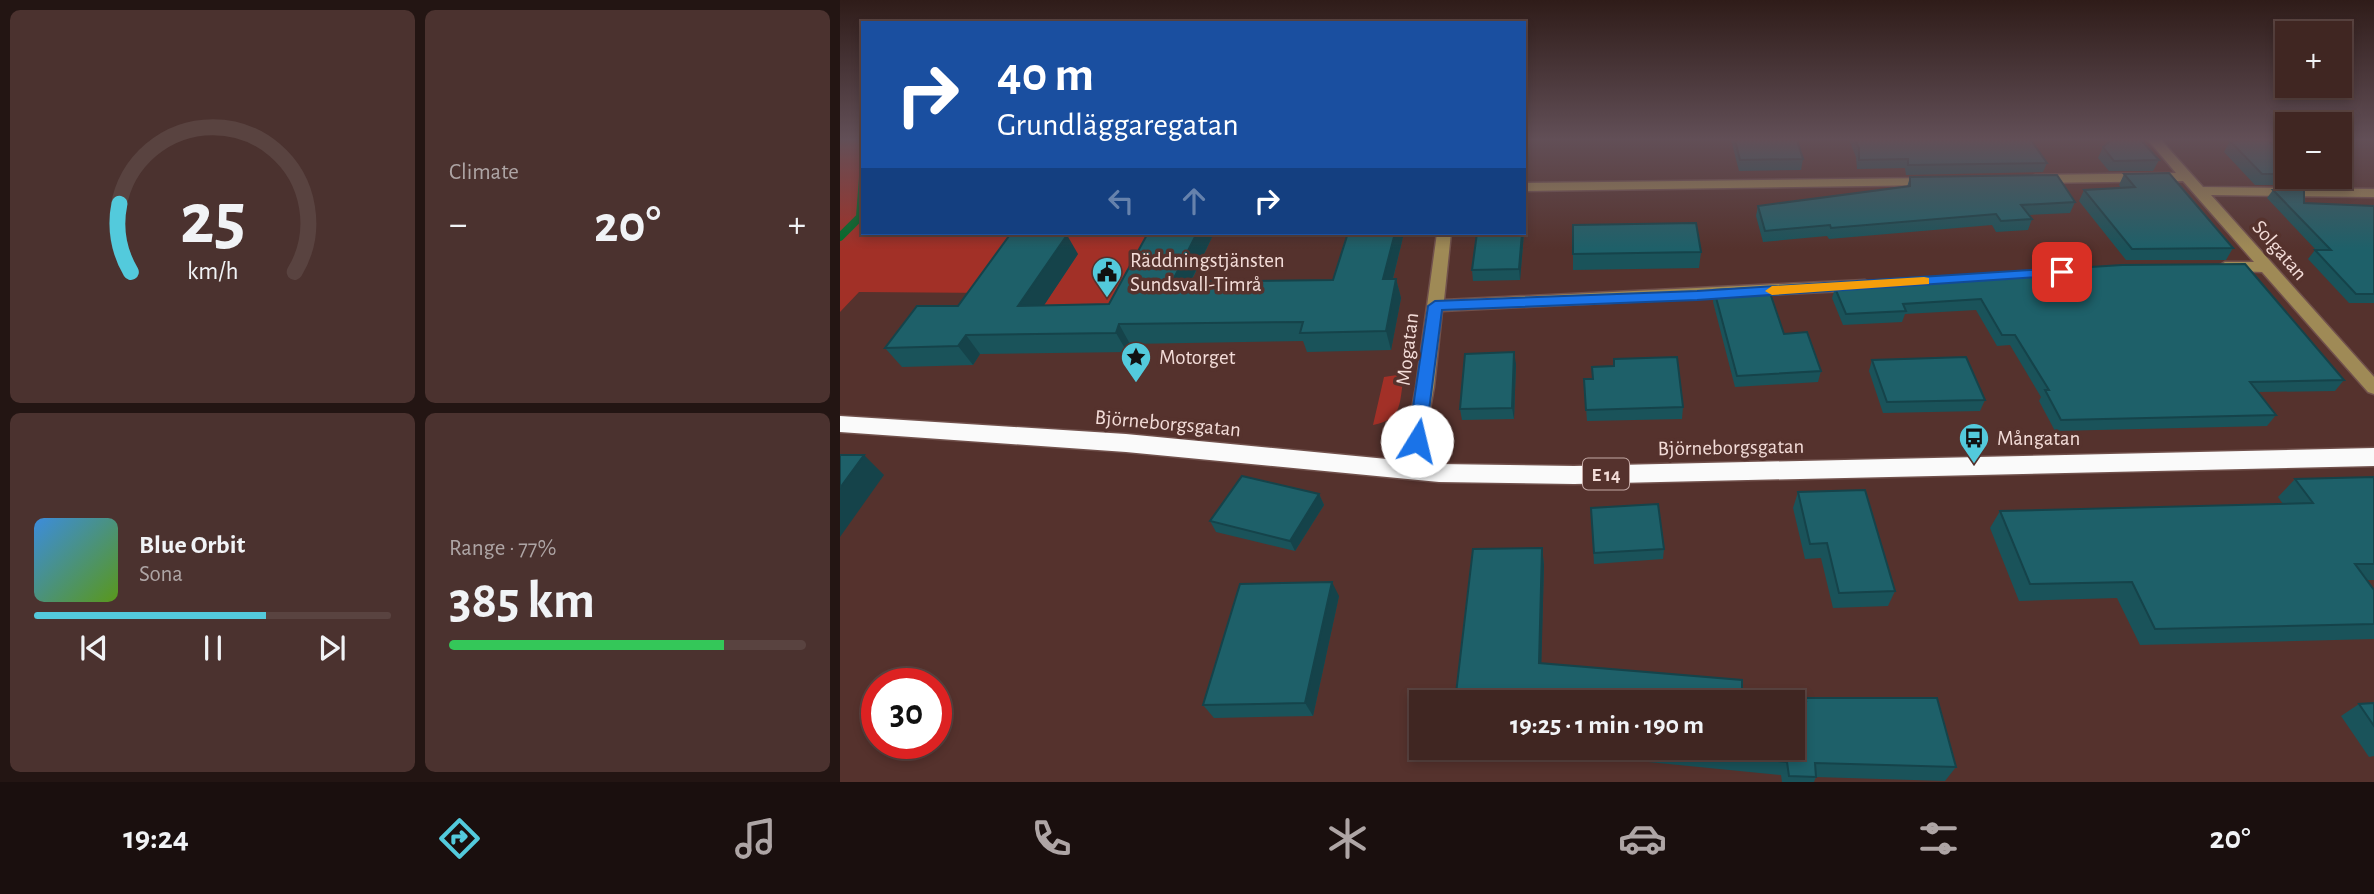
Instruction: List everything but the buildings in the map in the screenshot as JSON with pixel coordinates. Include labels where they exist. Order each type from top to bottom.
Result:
[{"type":"highway","name":"Björneborgsgatan","points":[[840,424],[1126,443],[1439,473],[1601,474],[2374,457]]},
{"type":"street","points":[[2015,180],[2189,177]]},
{"type":"street","name":"Solgatan","points":[[2189,177],[2374,388]]},
{"type":"street","points":[[1526,187],[1944,182]]},
{"type":"street","points":[[2201,191],[2374,193]]},
{"type":"street","name":"Mogatan","points":[[1410,469],[1423,401],[1444,235]]},
{"type":"street","points":[[2207,267],[2267,267]]},
{"type":"street","points":[[1435,306],[1876,284]]},
{"type":"shaded area","points":[[840,176],[861,176],[861,235],[1167,235],[1119,323],[999,326],[995,293],[859,292],[840,312]]},
{"type":"shaded area","points":[[1404,375],[1398,408],[1390,418],[1373,425],[1384,377]]},
{"type":"waterway","points":[[840,237],[860,217],[861,203]]},
{"type":"slow traffic","points":[[1772,291],[1924,281]]},
{"type":"place","name":"Räddningstjänsten Sundsvall-Timrå","points":[[1107,299]]},
{"type":"place","name":"Motorget","points":[[1136,384]]},
{"type":"place","name":"Mångatan","points":[[1974,465]]},
{"type":"route","points":[[1417,441],[1435,306],[1697,295],[2062,272]]}]
